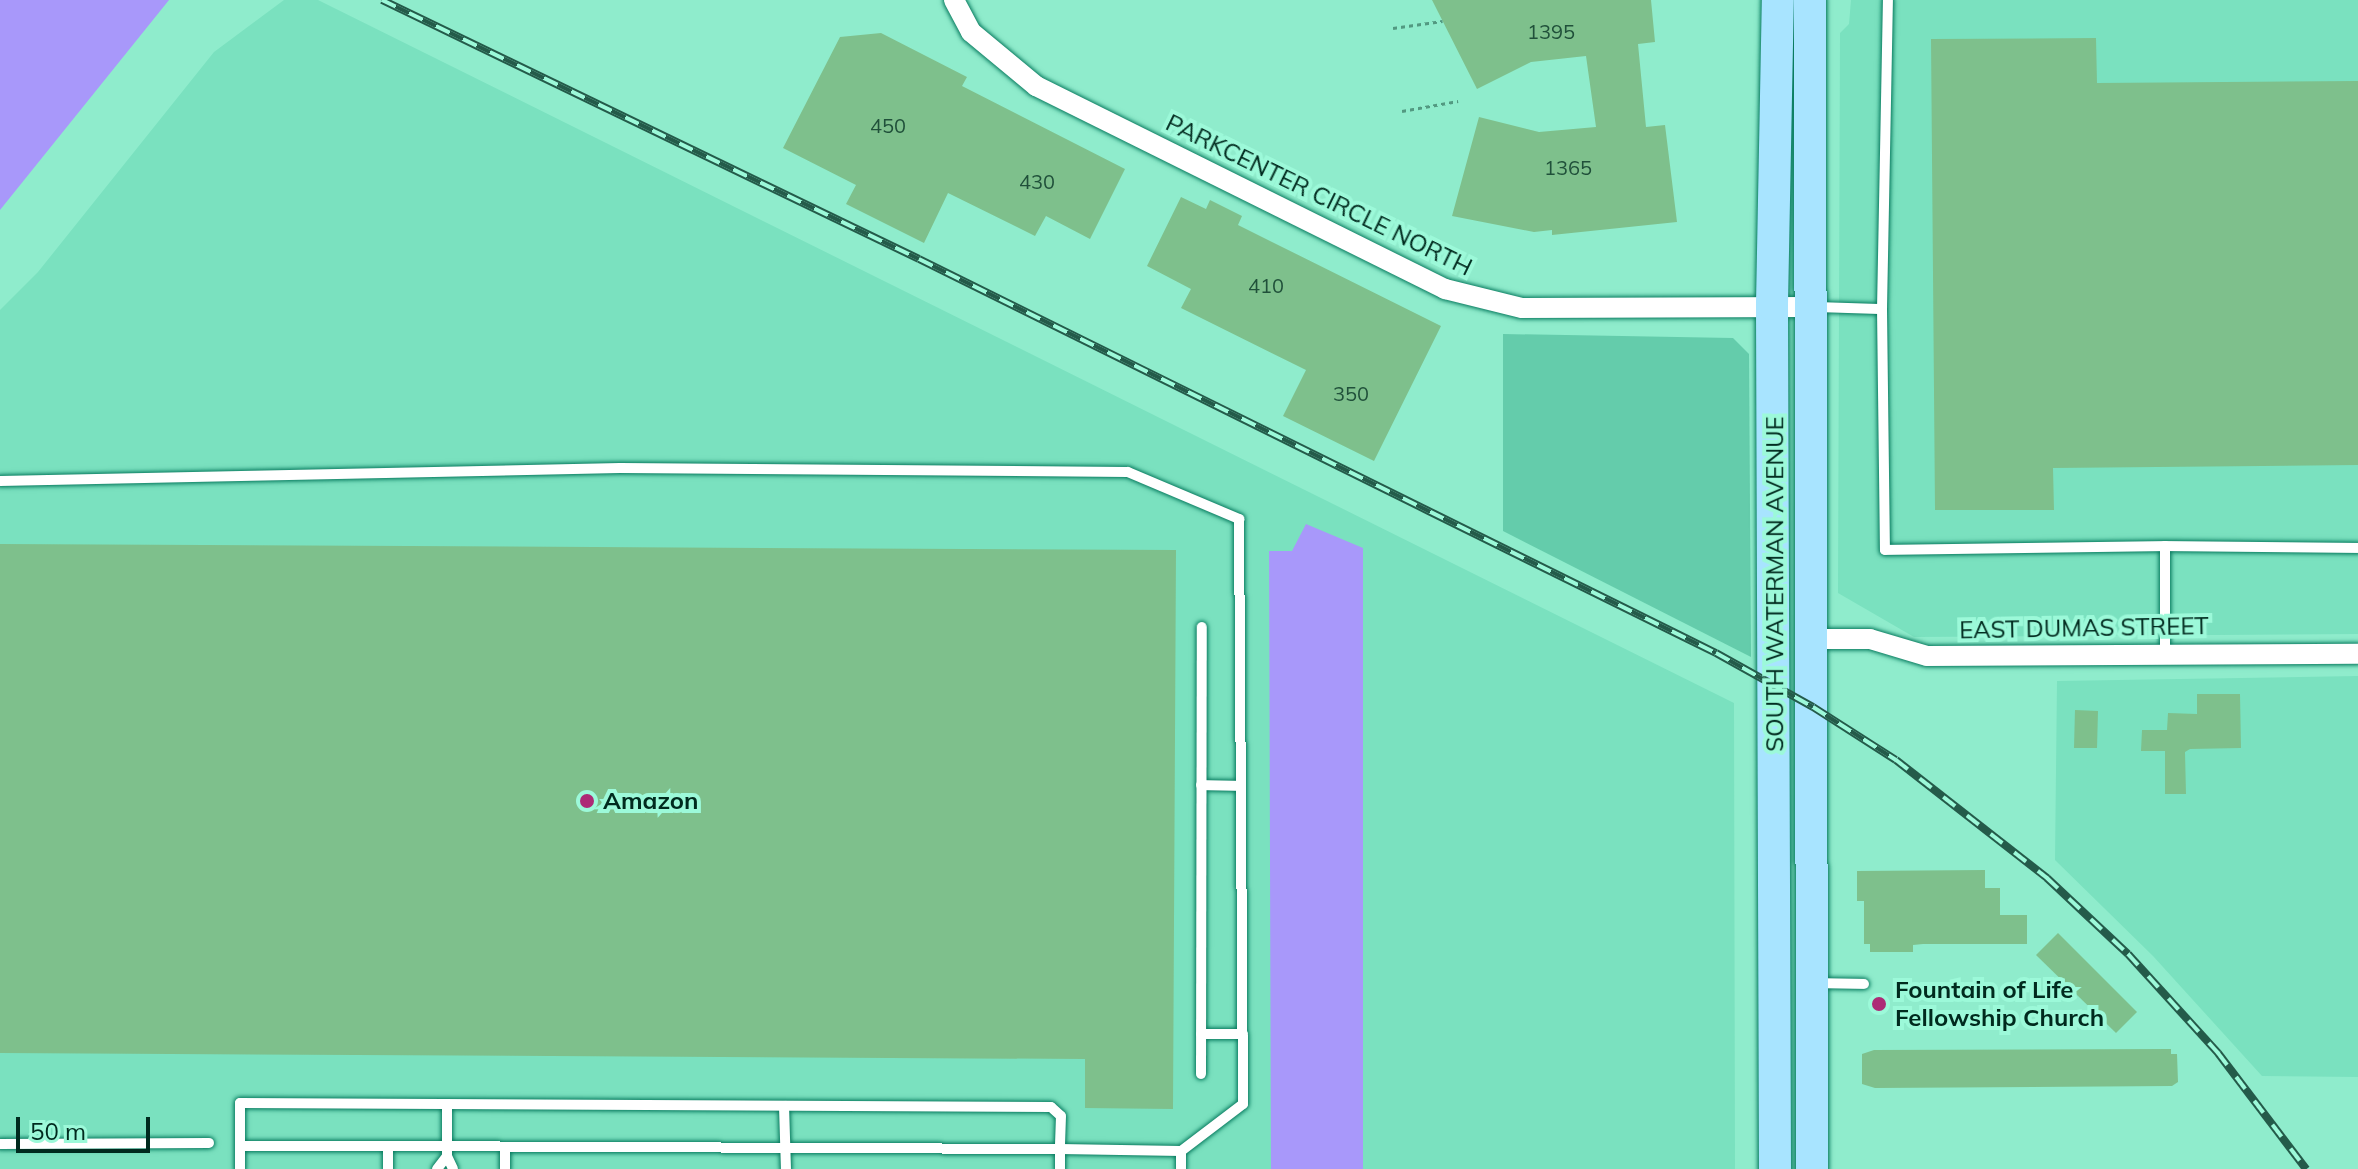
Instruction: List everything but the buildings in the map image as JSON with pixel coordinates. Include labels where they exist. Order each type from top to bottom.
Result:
[{"type":"main road","name":"SOUTH WATERMAN AVENUE","points":[[1775,1169],[1772,304],[1778,0]]},
{"type":"main road","name":"SOUTH WATERMAN AVENUE","points":[[1810,0],[1808,307],[1812,639],[1812,1169]]},
{"type":"street","name":"PARKCENTER CIRCLE NORTH","points":[[954,0],[971,32],[1036,86],[1445,289],[1522,308],[1772,304],[1808,307]]},
{"type":"street","name":"EAST DUMAS STREET","points":[[1812,639],[1870,639],[1927,656],[2358,654]]},
{"type":"lane","points":[[1888,0],[1882,309],[1885,550],[2165,546],[2358,548]]},
{"type":"lane","points":[[1808,307],[1882,309]]},
{"type":"lane","points":[[0,481],[620,468],[1128,472],[1239,519],[1243,1104],[1181,1151],[505,1147],[446,1161],[388,1146],[241,1146]]},
{"type":"lane","points":[[2165,546],[2165,653]]},
{"type":"lane","points":[[1201,1074],[1202,627]]},
{"type":"lane","points":[[1201,785],[1241,786]]},
{"type":"lane","points":[[1811,983],[1864,984]]},
{"type":"lane","points":[[1201,1034],[1243,1034]]},
{"type":"lane","points":[[240,1169],[240,1103],[1051,1107],[1061,1116],[1060,1169]]},
{"type":"lane","points":[[446,1161],[447,1104]]},
{"type":"lane","points":[[784,1106],[786,1169]]},
{"type":"lane","points":[[0,1144],[209,1143]]},
{"type":"lane","points":[[388,1146],[388,1169]]},
{"type":"lane","points":[[505,1147],[505,1169]]},
{"type":"lane","points":[[1181,1151],[1181,1169]]},
{"type":"path","points":[[1393,28],[1443,21]]},
{"type":"path","points":[[1402,111],[1458,101]]},
{"type":"shaded area","points":[[0,0],[169,0],[0,210]]},
{"type":"shaded area","points":[[284,0],[318,0],[1734,703],[1735,1169],[0,1169],[0,310],[38,272],[214,52]]},
{"type":"shaded area","points":[[1851,0],[2358,0],[2358,634],[1914,637],[1838,593],[1840,33],[1849,24]]},
{"type":"shaded area","points":[[1503,334],[1733,338],[1749,354],[1751,657],[1503,531]]},
{"type":"shaded area","points":[[1306,524],[1363,548],[1363,1169],[1271,1169],[1269,551],[1292,551]]},
{"type":"shaded area","points":[[2358,676],[2358,1077],[2262,1076],[2153,956],[2055,860],[2057,681]]},
{"type":"railway","points":[[382,0],[919,259],[1716,653],[1813,707],[1896,760],[2047,878],[2128,954],[2218,1053],[2306,1169]]},
{"type":"place","name":"Amazon","points":[[587,801]]},
{"type":"place","name":"Fountain of Life Fellowship Church","points":[[1879,1004]]}]
